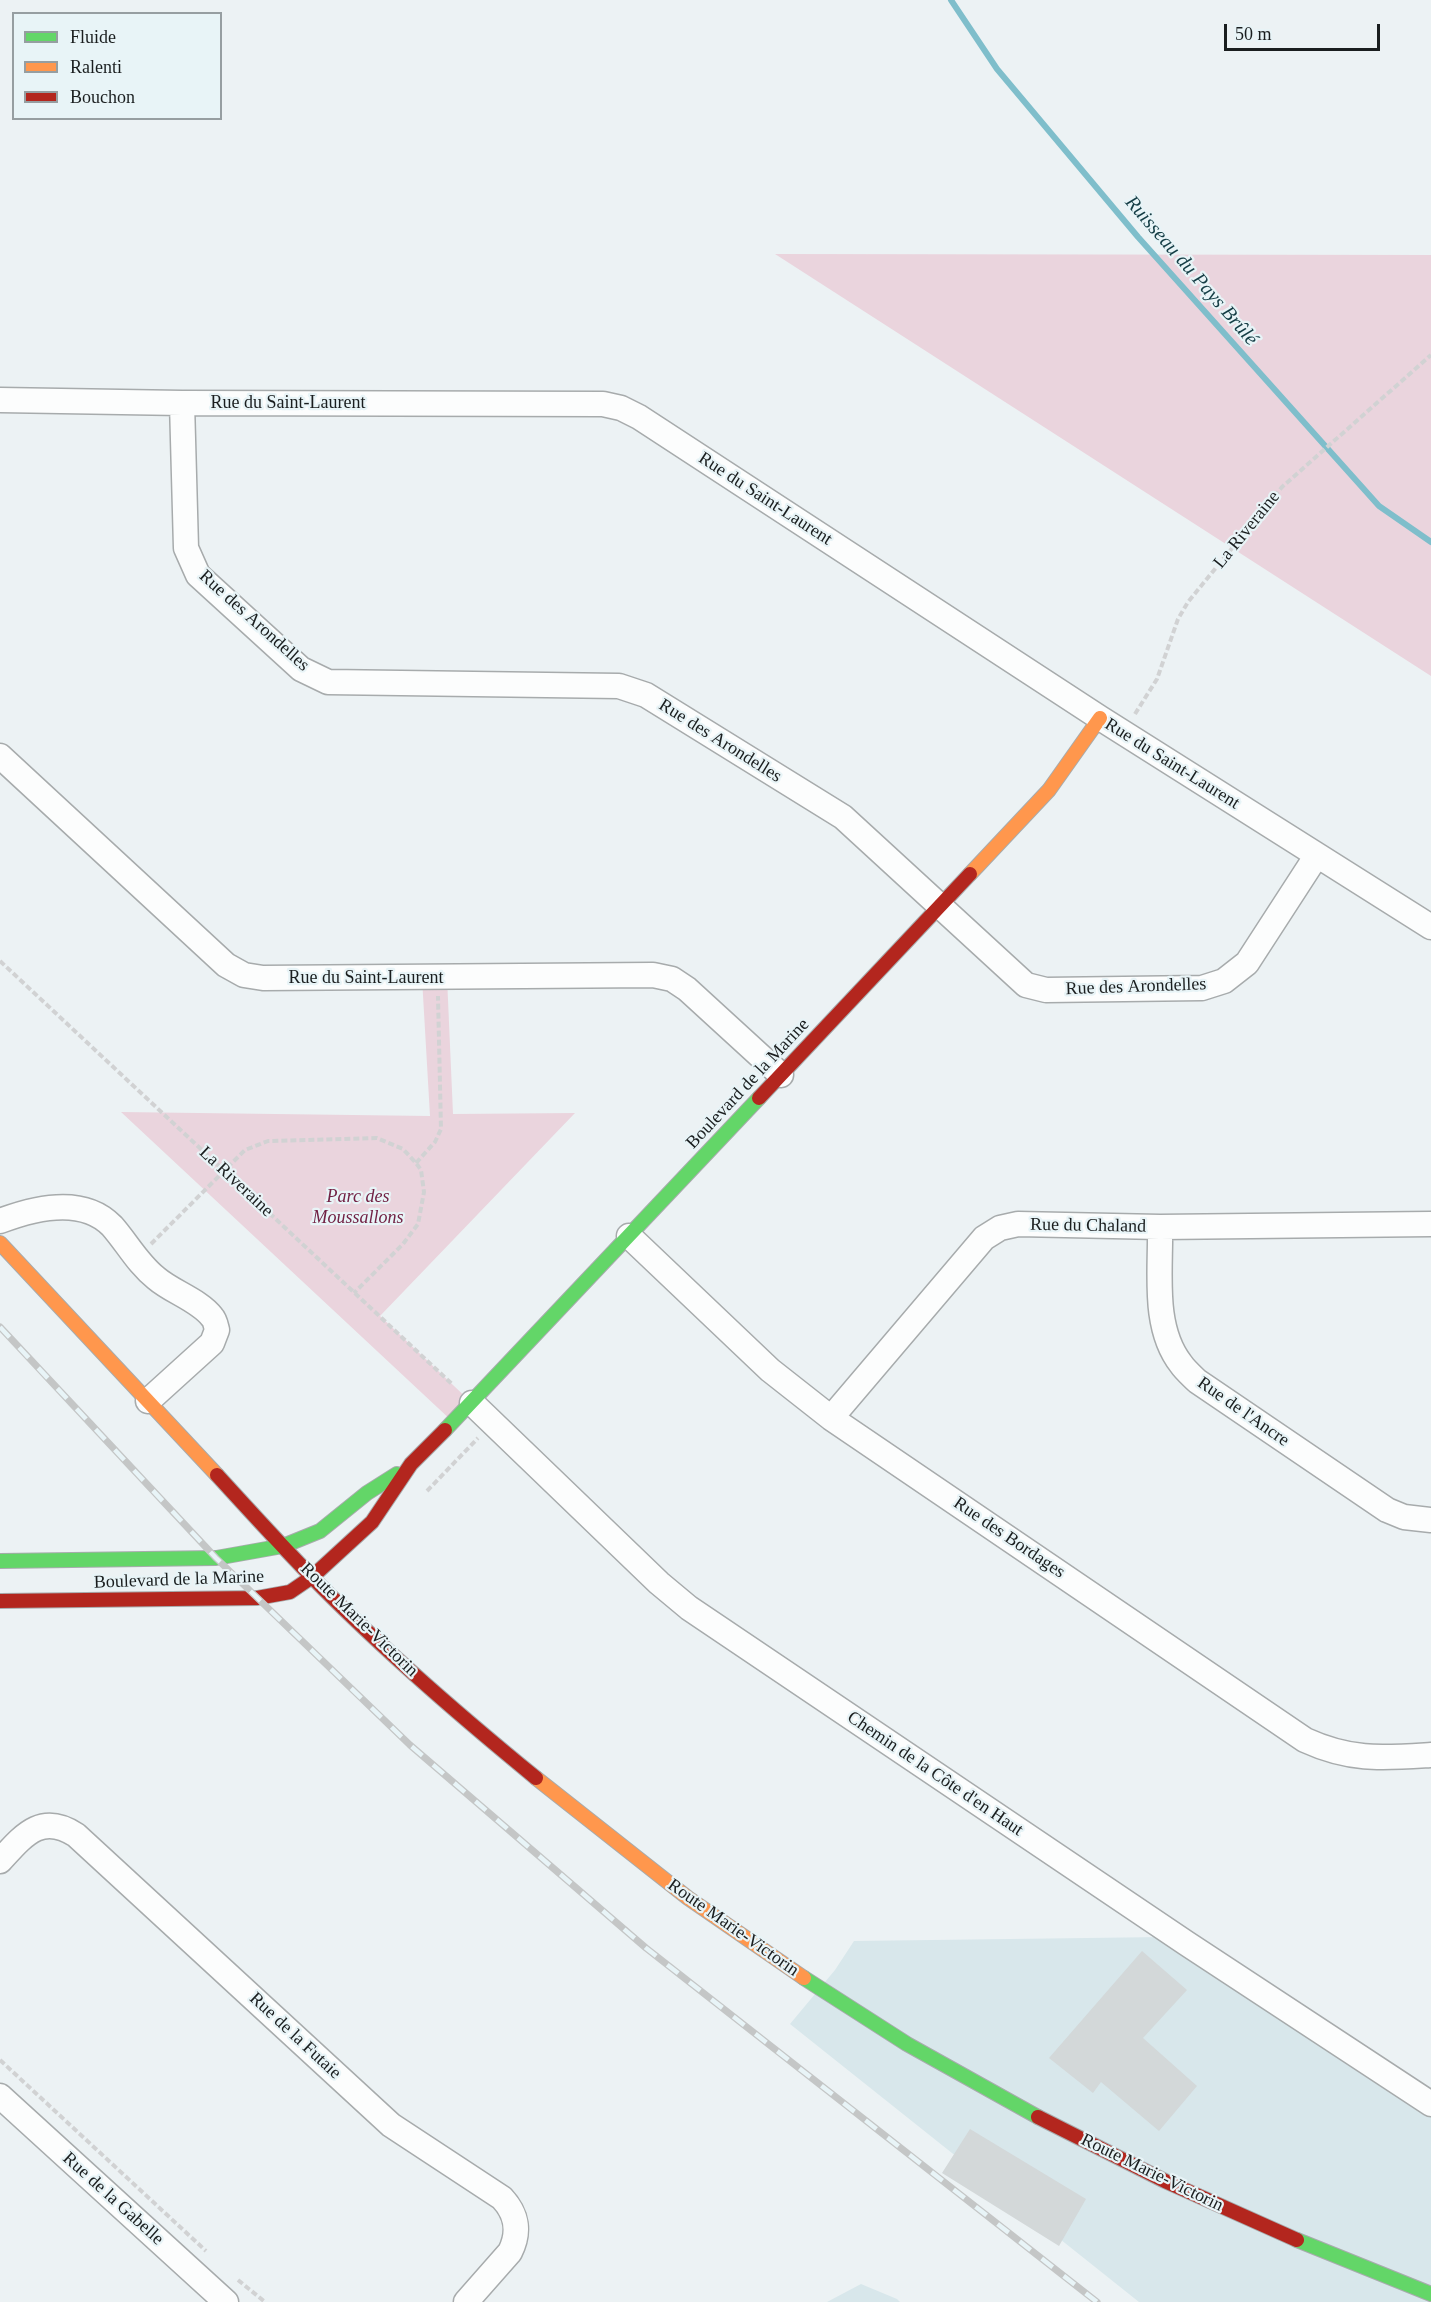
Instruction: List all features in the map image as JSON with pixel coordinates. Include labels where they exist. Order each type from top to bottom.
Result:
[{"type":"street","name":"Rue du Saint-Laurent","points":[[0,400],[591,404],[621,408],[639,417],[1100,718],[1431,927]]},
{"type":"street","name":"Rue des Arondelles","points":[[182,403],[186,548],[198,575],[302,669],[328,682],[619,686],[646,695],[843,817],[1018,980],[1035,988],[1202,988],[1224,981],[1247,963],[1317,855]]},
{"type":"street","name":"Boulevard de la Marine","points":[[0,1601],[256,1598],[290,1592],[312,1577],[372,1522],[411,1464],[472,1403],[1049,790],[1100,718]]},
{"type":"street","name":"Rue du Saint-Laurent","points":[[0,756],[226,965],[244,975],[263,978],[653,975],[672,979],[687,989],[781,1075]]},
{"type":"street","points":[[0,1221],[23,1213],[71,1208],[91,1210],[110,1225],[145,1268],[157,1279],[213,1317],[218,1330],[212,1343],[148,1401]]},
{"type":"street","name":"Rue du Chaland","points":[[831,1418],[984,1238],[1000,1228],[1018,1224],[1160,1227],[1431,1224]]},
{"type":"street","name":"Rue de l'Ancre","points":[[1160,1227],[1161,1315],[1168,1340],[1180,1363],[1197,1381],[1387,1510],[1404,1517],[1431,1520]]},
{"type":"street","name":"Rue des Bordages","points":[[629,1236],[770,1370],[831,1418],[1305,1740],[1350,1756],[1380,1758],[1431,1755]]},
{"type":"street","name":"Route Marie-Victorin","points":[[0,1243],[312,1577],[446,1701],[586,1820],[732,1929],[832,1996],[1002,2097],[1126,2162],[1310,2247],[1431,2294]]},
{"type":"street","name":"Chemin de la Côte d'en Haut","points":[[472,1403],[659,1583],[689,1608],[1166,1930],[1431,2104]]},
{"type":"street","name":"Boulevard de la Marine","points":[[0,1561],[216,1558],[284,1546],[320,1531],[367,1493],[411,1464]]},
{"type":"street","name":"Rue de la Futaie","points":[[0,1861],[20,1840],[39,1827],[58,1825],[76,1835],[391,2125],[502,2198],[514,2214],[516,2233],[514,2243],[510,2252],[466,2302]]},
{"type":"street","name":"Rue de la Gabelle","points":[[0,2096],[226,2302]]},
{"type":"path","name":"La Riveraine","points":[[1100,718],[1133,717],[1157,679],[1178,619],[1188,602],[1274,496],[1424,358],[1431,355]]},
{"type":"path","name":"La Riveraine","points":[[0,961],[472,1403]]},
{"type":"path","points":[[416,1163],[435,1142],[441,1129],[437,978]]},
{"type":"path","points":[[137,1257],[245,1150],[268,1141],[377,1138],[403,1149],[416,1163],[421,1170],[424,1192],[418,1224],[403,1244],[354,1293]]},
{"type":"path","name":"Rue de la Gabelle","points":[[0,2060],[204,2249]]},
{"type":"path","points":[[236,2278],[265,2302]]},
{"type":"shaded area","points":[[1164,1937],[1431,2116],[1431,2302],[1139,2302],[790,2024],[835,1970],[854,1941]]},
{"type":"shaded area","points":[[861,2284],[897,2299],[900,2302],[827,2302]]},
{"type":"green space","points":[[775,254],[1431,255],[1431,676]]},
{"type":"green space","name":"Parc des Moussallons","points":[[447,977],[453,1114],[575,1113],[380,1316],[472,1403],[453,1422],[121,1112],[430,1116],[422,978]]},
{"type":"building","points":[[1142,1951],[1187,1990],[1143,2038],[1197,2086],[1159,2131],[1101,2082],[1093,2093],[1049,2058]]},
{"type":"building","points":[[970,2129],[1086,2199],[1059,2246],[942,2173]]},
{"type":"waterway","name":"Ruisseau du Pays Brûlé","points":[[951,0],[997,69],[1138,237],[1379,506],[1431,542]]},
{"type":"railway","points":[[0,1327],[216,1558],[410,1745],[646,1948],[1097,2302]]},
{"type":"traffic: fast","points":[[445,1430],[759,1098]]},
{"type":"traffic: fast","points":[[0,1561],[216,1558],[283,1546],[320,1531],[367,1493],[397,1474]]},
{"type":"traffic: fast","points":[[804,1978],[907,2044],[1038,2117]]},
{"type":"traffic: fast","points":[[1297,2240],[1431,2294]]},
{"type":"traffic: slow","points":[[970,874],[1049,790],[1100,718]]},
{"type":"traffic: slow","points":[[0,1243],[217,1475]]},
{"type":"traffic: slow","points":[[536,1778],[688,1898],[804,1978]]},
{"type":"traffic: jam","points":[[759,1098],[970,874]]},
{"type":"traffic: jam","points":[[0,1601],[257,1598],[290,1592],[312,1577],[372,1522],[411,1464],[445,1430]]},
{"type":"traffic: jam","points":[[217,1475],[299,1564],[365,1629],[449,1705],[536,1778]]},
{"type":"traffic: jam","points":[[1038,2117],[1165,2181],[1297,2240]]}]
